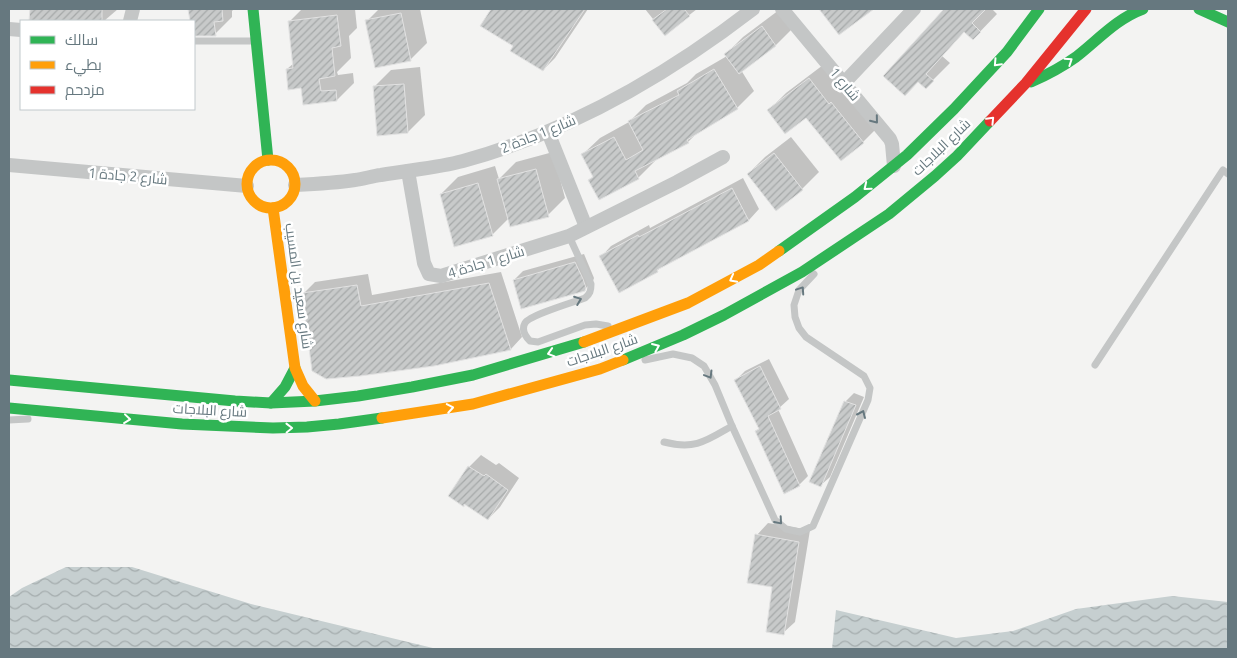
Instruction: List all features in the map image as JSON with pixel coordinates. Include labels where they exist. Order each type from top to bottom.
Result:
[{"type":"main road","points":[[253,9],[268,160]]},
{"type":"main road","points":[[1027,24],[1030,9]]},
{"type":"main road","name":"شارع البلاجات","points":[[9,380],[235,402],[315,401],[358,396],[473,375],[574,346],[688,303],[759,265],[854,197],[907,155],[954,109],[1007,52],[1039,9]]},
{"type":"main road","name":"شارع البلاجات","points":[[9,408],[164,423],[228,427],[282,428],[331,425],[474,404],[600,369],[724,316],[769,291],[889,214],[957,156],[1026,83],[1086,9]]},
{"type":"main road","points":[[1026,83],[1041,78],[1070,62],[1116,22],[1142,9]]},
{"type":"main road","points":[[1199,9],[1228,22]]},
{"type":"main road","points":[[268,160],[282,163],[287,167],[292,172],[295,185],[294,192],[286,203],[280,207],[273,208],[267,208],[256,203],[248,192],[247,186],[252,169],[268,160]]},
{"type":"main road","name":"شارع سعيد بن المسيب","points":[[273,208],[294,368],[303,386],[315,401]]},
{"type":"main road","name":"شارع سعيد بن المسيب","points":[[271,402],[285,387],[294,368]]},
{"type":"street","name":"شارع 1 جادة 2","points":[[295,185],[348,181],[461,162],[548,132],[596,110],[642,84],[686,57],[753,9]]},
{"type":"street","name":"شارع 1","points":[[782,9],[890,139],[894,166]]},
{"type":"street","points":[[844,83],[914,9]]},
{"type":"street","points":[[548,132],[586,227]]},
{"type":"street","name":"شارع 1 جادة 4","points":[[408,171],[424,263],[429,274],[441,276],[569,236],[723,157]]},
{"type":"street","name":"شارع 2 جادة 1","points":[[9,165],[247,186]]},
{"type":"lane","points":[[195,40],[256,42]]},
{"type":"lane","points":[[1095,365],[1224,170],[1228,174]]},
{"type":"lane","points":[[569,236],[591,284],[589,294],[585,298],[526,321],[524,327],[525,336],[530,341],[538,342],[586,325],[596,324],[619,329]]},
{"type":"lane","points":[[600,369],[673,354],[692,358],[704,366],[712,378],[775,520],[786,529],[800,532],[813,526],[868,400],[870,388],[864,376],[806,337],[799,328],[795,317],[794,305],[799,290],[840,247]]},
{"type":"lane","points":[[9,420],[92,415]]},
{"type":"lane","points":[[664,442],[681,445],[698,444],[732,426]]},
{"type":"water","points":[[66,567],[132,567],[251,604],[437,649],[9,649],[9,597],[22,588]]},
{"type":"water","points":[[1172,596],[1228,602],[1228,649],[832,649],[836,610],[956,638],[1013,631],[1076,609]]},
{"type":"building","points":[[30,9],[102,9],[102,20],[29,20]]},
{"type":"building","points":[[188,9],[222,9],[223,21],[214,22],[216,36],[195,36],[195,20],[190,20]]},
{"type":"building","points":[[491,9],[585,9],[543,71],[510,51],[513,46],[480,26]]},
{"type":"building","points":[[667,9],[684,9],[690,16],[665,36],[652,20]]},
{"type":"building","points":[[819,9],[874,9],[839,35]]},
{"type":"building","points":[[944,9],[986,9],[972,23],[981,32],[973,40],[964,32],[926,74],[934,81],[926,89],[918,82],[905,96],[883,76]]},
{"type":"building","points":[[401,13],[411,61],[375,68],[365,20]]},
{"type":"building","points":[[337,15],[341,46],[332,48],[335,76],[319,79],[321,91],[336,90],[337,101],[303,105],[301,88],[288,90],[286,69],[293,68],[288,21]]},
{"type":"building","points":[[762,26],[776,46],[739,74],[724,54]]},
{"type":"building","points":[[714,69],[738,109],[687,140],[689,143],[635,171],[639,179],[599,200],[588,180],[593,177],[581,154],[614,137],[626,160],[643,150],[628,121],[679,95],[677,91]]},
{"type":"building","points":[[809,78],[829,104],[831,102],[864,143],[841,161],[806,118],[785,134],[767,110]]},
{"type":"building","points":[[404,84],[408,133],[377,136],[373,86]]},
{"type":"building","points":[[774,153],[803,190],[776,211],[747,174]]},
{"type":"building","points":[[536,169],[549,217],[510,227],[497,179]]},
{"type":"building","points":[[478,183],[493,236],[454,247],[440,194]]},
{"type":"building","points":[[732,188],[749,221],[657,270],[658,272],[619,293],[599,256]]},
{"type":"building","points":[[575,262],[583,279],[585,291],[521,309],[513,280]]},
{"type":"building","points":[[489,283],[511,350],[434,366],[360,376],[326,379],[312,371],[302,293],[357,285],[361,306]]},
{"type":"building","points":[[760,366],[781,409],[768,416],[800,486],[784,494],[755,431],[759,429],[734,380]]},
{"type":"building","points":[[844,401],[856,405],[821,487],[809,482]]},
{"type":"building","points":[[468,466],[484,476],[486,474],[508,490],[488,520],[448,496]]},
{"type":"building","points":[[755,534],[799,542],[784,635],[766,632],[772,587],[747,583]]},
{"type":"traffic: fast","points":[[253,9],[268,160]]},
{"type":"traffic: fast","points":[[779,251],[855,197],[907,155],[954,109],[1007,52],[1039,9]]},
{"type":"traffic: fast","points":[[1031,82],[1071,61],[1124,18],[1143,9]]},
{"type":"traffic: fast","points":[[1199,9],[1228,22]]},
{"type":"traffic: fast","points":[[623,360],[683,335],[724,315],[802,272],[889,214],[957,156],[990,121]]},
{"type":"traffic: fast","points":[[9,380],[235,401],[271,403],[315,401],[358,396],[473,375],[584,342]]},
{"type":"traffic: fast","points":[[271,403],[285,387],[295,368]]},
{"type":"traffic: fast","points":[[9,408],[182,424],[273,428],[307,427],[382,418]]},
{"type":"traffic: slow","points":[[271,160],[280,162],[288,167],[293,175],[295,184],[293,193],[288,201],[280,206],[271,208],[262,206],[254,201],[249,193],[247,184],[249,175],[254,167],[262,162],[271,160]]},
{"type":"traffic: slow","points":[[273,208],[295,368],[303,386],[315,401]]},
{"type":"traffic: slow","points":[[584,342],[688,303],[759,265],[779,251]]},
{"type":"traffic: slow","points":[[382,418],[473,404],[600,369],[623,360]]},
{"type":"traffic: jam","points":[[990,121],[1026,83],[1086,9]]}]
